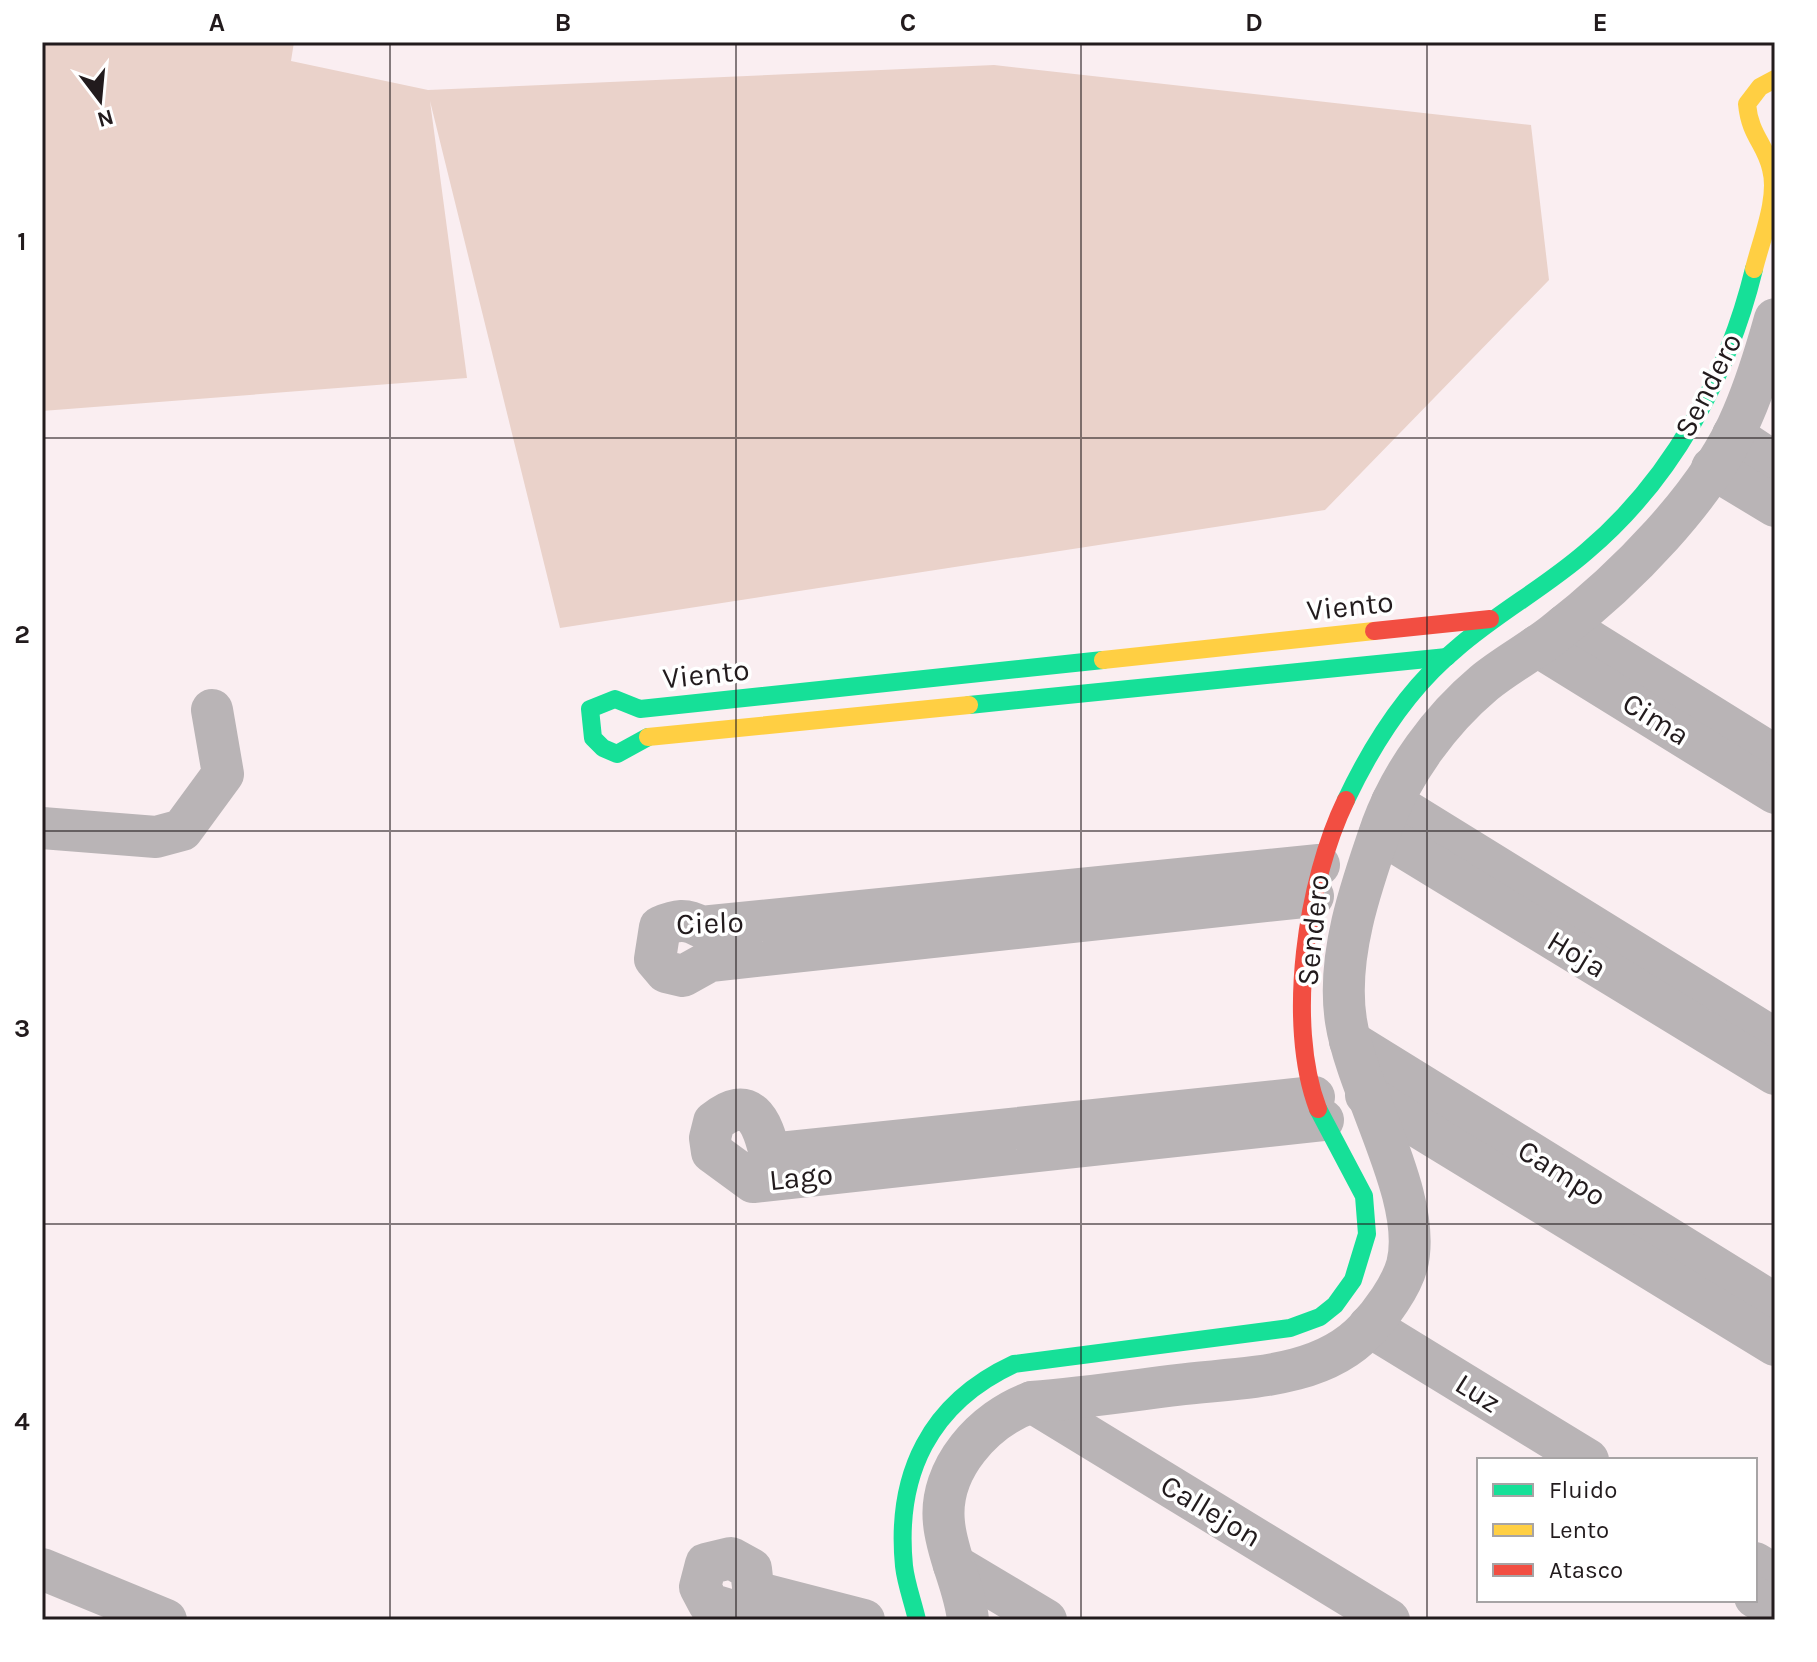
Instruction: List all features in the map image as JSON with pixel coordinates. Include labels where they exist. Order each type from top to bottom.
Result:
[{"type":"street","name":"Sendero","points":[[917,1620],[904,1566],[903,1521],[909,1484],[917,1453],[932,1426],[972,1383],[1014,1364],[1290,1328],[1323,1316],[1358,1271],[1366,1240],[1366,1204],[1351,1167],[1318,1109],[1306,1002],[1316,881],[1348,794],[1396,712],[1447,657],[1490,619],[1551,580],[1601,538],[1628,511],[1699,417],[1751,290],[1772,172],[1750,129],[1747,104],[1760,87],[1775,79]]},
{"type":"street","name":"Sendero","points":[[968,1620],[944,1524],[944,1496],[957,1463],[982,1432],[1006,1411],[1032,1402],[1230,1381],[1319,1361],[1359,1334],[1406,1267],[1409,1237],[1404,1197],[1366,1095],[1345,1017],[1347,957],[1366,872],[1386,818],[1426,745],[1450,718],[1483,684],[1551,635],[1649,547],[1722,452],[1775,319]]},
{"type":"street","points":[[1722,452],[1775,463]]},
{"type":"street","points":[[1722,452],[1775,506]]},
{"type":"street","name":"Viento","points":[[1447,657],[643,737],[617,754],[603,751],[593,741],[588,721],[590,709],[607,698],[625,698],[640,709],[1490,619]]},
{"type":"street","name":"Cima","points":[[1551,635],[1775,756]]},
{"type":"street","name":"Cima","points":[[1551,635],[1775,793]]},
{"type":"street","points":[[42,828],[156,837],[182,830],[223,774],[212,710]]},
{"type":"street","points":[[1775,804],[1775,816]]},
{"type":"street","name":"Hoja","points":[[1386,818],[1775,1039]]},
{"type":"street","name":"Hoja","points":[[1386,818],[1775,1074]]},
{"type":"street","name":"Cielo","points":[[1316,881],[710,961],[683,976],[666,972],[655,959],[660,927],[674,921],[690,920],[701,927],[1316,881]]},
{"type":"street","name":"Campo","points":[[1350,1041],[1775,1304]]},
{"type":"street","name":"Campo","points":[[1366,1095],[1775,1345]]},
{"type":"street","name":"Lago","points":[[737,1109],[750,1111],[762,1122],[770,1154],[1318,1109],[753,1182],[712,1152],[710,1138],[714,1122],[725,1112],[737,1109]]},
{"type":"street","name":"Luz","points":[[1359,1334],[1534,1458]]},
{"type":"street","name":"Luz","points":[[1359,1334],[1584,1458]]},
{"type":"street","name":"Callejon","points":[[1032,1402],[1389,1620]]},
{"type":"street","points":[[763,1620],[709,1604],[700,1587],[706,1564],[731,1558],[751,1569],[753,1587],[763,1594],[864,1620]]},
{"type":"street","points":[[1757,1564],[1775,1575]]},
{"type":"street","points":[[954,1565],[1046,1620]]},
{"type":"street","points":[[42,1569],[166,1620]]},
{"type":"street","points":[[1757,1598],[1775,1609]]},
{"type":"shaded area","points":[[42,42],[294,42],[291,61],[428,90],[994,65],[1531,125],[1549,280],[1325,510],[560,628],[430,101],[467,378],[42,411]]},
{"type":"traffic: fast","points":[[1346,800],[1380,738],[1422,681],[1472,636],[1587,551],[1618,523],[1645,492],[1693,423],[1712,386],[1729,348],[1754,269]]},
{"type":"traffic: fast","points":[[969,705],[1447,657]]},
{"type":"traffic: fast","points":[[648,737],[617,754],[603,748],[593,738],[590,709],[615,699],[640,709],[1103,660]]},
{"type":"traffic: fast","points":[[917,1620],[905,1573],[903,1533],[913,1472],[924,1445],[940,1421],[960,1399],[985,1380],[1014,1364],[1290,1328],[1320,1317],[1335,1305],[1353,1280],[1367,1234],[1364,1196],[1318,1109]]},
{"type":"traffic: slow","points":[[1754,269],[1771,206],[1773,180],[1768,160],[1751,124],[1747,104],[1760,87],[1775,79]]},
{"type":"traffic: slow","points":[[1103,660],[1374,631]]},
{"type":"traffic: slow","points":[[648,737],[969,705]]},
{"type":"traffic: jam","points":[[1374,631],[1490,619]]},
{"type":"traffic: jam","points":[[1318,1109],[1308,1074],[1303,1036],[1305,952],[1321,870],[1346,800]]}]
